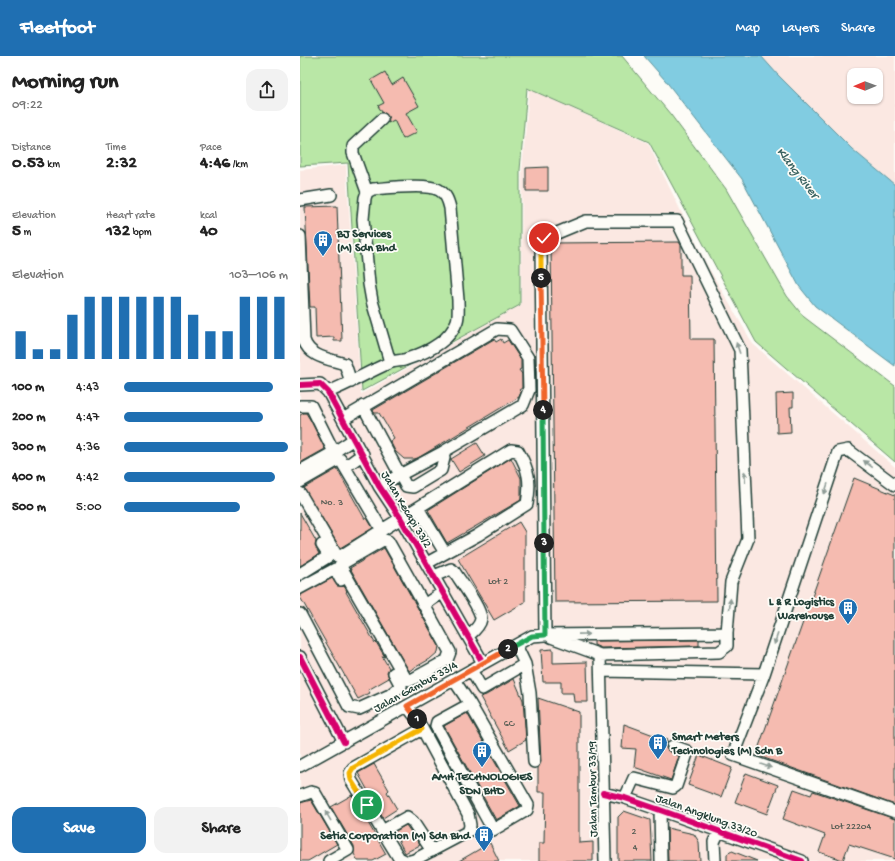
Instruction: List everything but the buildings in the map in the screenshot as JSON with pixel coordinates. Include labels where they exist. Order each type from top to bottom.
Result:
[{"type":"street","points":[[367,192],[352,150],[353,146],[382,119]]},
{"type":"street","points":[[300,385],[320,384],[328,392],[390,362],[416,356],[446,338],[454,328],[457,321],[458,300],[450,208],[446,196],[440,190],[435,188],[424,186],[373,189],[367,192],[364,198],[363,219],[369,284],[372,301],[390,362]]},
{"type":"street","points":[[300,200],[331,195]]},
{"type":"street","points":[[586,221],[677,221],[740,350],[748,539],[731,582],[727,633],[727,646],[719,652],[600,655],[545,635],[541,247],[544,238],[586,221]]},
{"type":"street","points":[[300,236],[304,340],[306,346],[312,353],[345,364],[351,382]]},
{"type":"street","points":[[343,419],[497,329],[510,330],[528,358],[529,390],[523,405],[443,452],[379,486]]},
{"type":"street","name":"Jalan Kecapi 33/2","points":[[328,392],[379,486],[401,519],[427,563],[483,664]]},
{"type":"street","points":[[300,406],[311,406],[334,452]]},
{"type":"street","points":[[363,406],[406,486],[413,487],[441,470],[444,458],[443,452]]},
{"type":"street","points":[[300,471],[354,439]]},
{"type":"street","points":[[300,493],[337,556],[341,556],[512,450],[518,451],[527,467],[530,492],[527,504],[478,535],[427,563]]},
{"type":"street","points":[[895,485],[848,450],[838,452],[764,674],[733,755],[895,812]]},
{"type":"street","points":[[345,467],[362,454]]},
{"type":"street","points":[[300,482],[340,459],[382,530]]},
{"type":"street","points":[[300,506],[329,556],[300,574]]},
{"type":"street","points":[[418,508],[445,553]]},
{"type":"street","points":[[383,540],[388,541],[424,605],[450,652],[447,660],[411,680],[406,679],[340,565],[383,540]]},
{"type":"street","points":[[300,588],[335,569],[401,686],[390,695],[359,710],[349,708],[300,614]]},
{"type":"street","points":[[434,576],[451,569],[454,571],[480,611],[481,620],[474,631],[468,636]]},
{"type":"street","points":[[424,605],[443,592]]},
{"type":"street","name":"Jalan Gambus 33/4","points":[[300,766],[532,636],[727,633]]},
{"type":"street","points":[[516,645],[525,664],[530,693],[534,762]]},
{"type":"street","name":"Jalan Tambur 33/19","points":[[600,655],[605,861]]},
{"type":"street","points":[[300,657],[344,742]]},
{"type":"street","points":[[471,670],[482,689],[525,664]]},
{"type":"street","points":[[600,671],[764,674]]},
{"type":"street","points":[[454,680],[470,704],[528,805],[527,810],[493,830],[436,726],[437,722],[470,704]]},
{"type":"street","points":[[390,695],[422,729],[468,814],[470,825],[469,832],[410,861]]},
{"type":"street","points":[[405,861],[399,858],[382,831],[351,780],[350,773],[353,768],[422,729]]},
{"type":"street","points":[[625,798],[634,778],[673,788],[676,786],[687,754],[686,751],[673,746]]},
{"type":"street","points":[[300,796],[311,792],[315,793],[348,850],[329,861]]},
{"type":"street","name":"Jalan Angklung 33/20","points":[[603,793],[625,798],[802,861]]},
{"type":"street","points":[[660,810],[661,861]]},
{"type":"street","points":[[382,831],[407,817],[413,822],[432,851]]},
{"type":"street","points":[[715,861],[714,842],[719,831]]},
{"type":"shaded area","points":[[761,56],[895,56],[895,185],[852,149]]},
{"type":"shaded area","points":[[529,89],[648,143],[707,265],[753,344],[895,467],[895,861],[300,861],[300,170],[346,165],[361,394],[521,305],[522,170]]},
{"type":"green space","points":[[300,56],[622,56],[671,115],[726,189],[787,296],[804,317],[895,386],[895,462],[756,342],[649,142],[527,88],[520,170],[520,305],[362,391],[348,163],[300,166]]},
{"type":"water","name":"Klang River","points":[[644,56],[761,56],[852,149],[895,185],[895,366],[815,306],[799,286],[742,179],[665,80]]},
{"type":"cycle path","points":[[300,385],[320,384],[328,392],[379,486],[401,519],[483,663]]},
{"type":"cycle path","points":[[300,657],[344,742]]},
{"type":"cycle path","points":[[603,793],[625,798],[802,861]]},
{"type":"place","name":"BJ Services (M) Sdn Bhd","points":[[323,257]]},
{"type":"place","name":"L & R Logistics Warehouse","points":[[848,625]]},
{"type":"place","name":"Smart Meters Technologies (M) Sdn B","points":[[658,760]]},
{"type":"place","name":"AMH TECHNOLOGIES SDN BHD","points":[[482,768]]},
{"type":"place","name":"Setia Corporation (M) Sdn Bhd","points":[[484,852]]},
{"type":"route","points":[[367,805],[351,780],[350,773],[353,768],[422,729],[417,719],[407,706],[532,636],[545,635],[541,247],[544,238]]}]
